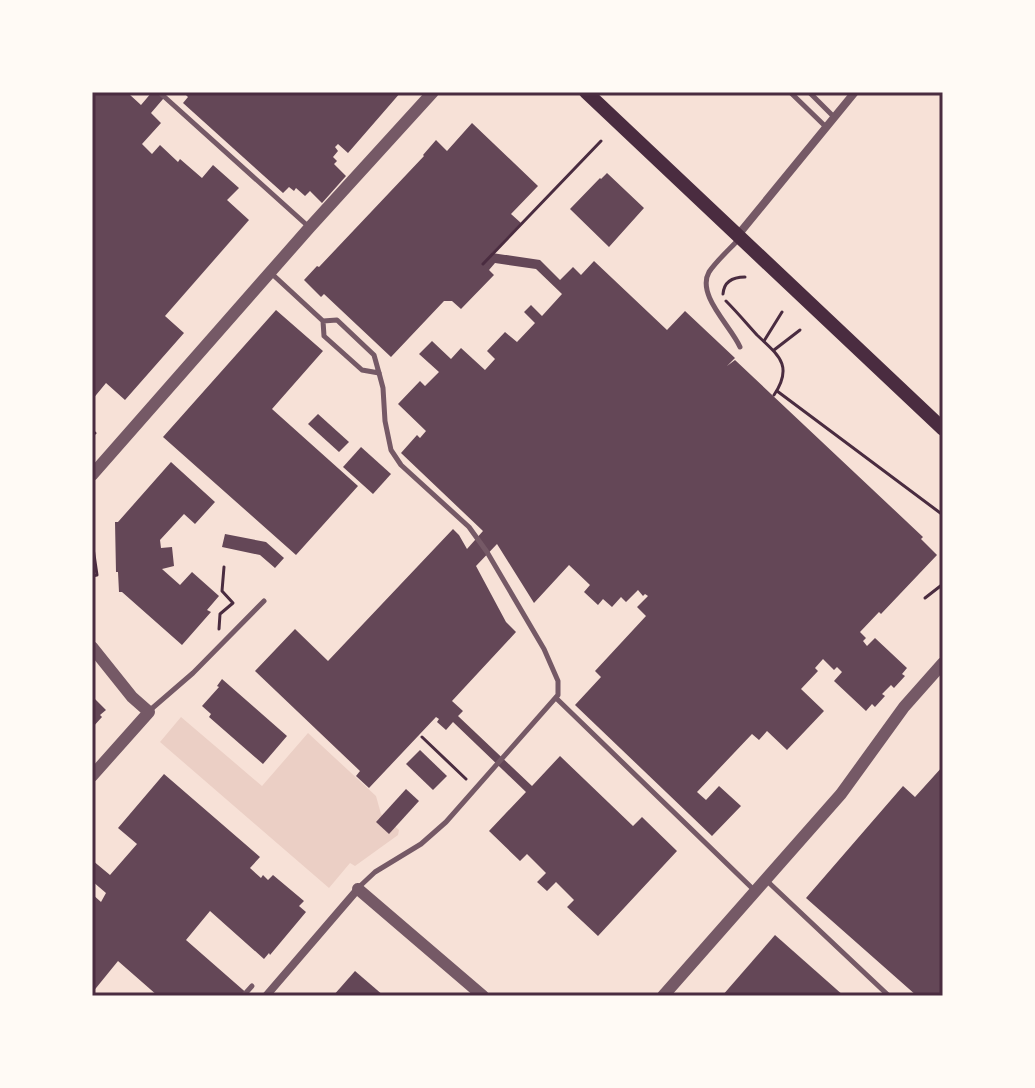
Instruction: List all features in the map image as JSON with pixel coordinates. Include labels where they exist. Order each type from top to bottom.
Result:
[{"type":"main road","points":[[586,92],[943,429]]},
{"type":"street","points":[[92,475],[433,92]]},
{"type":"street","points":[[740,236],[855,92]]},
{"type":"street","points":[[92,647],[132,697],[149,712],[92,776]]},
{"type":"street","points":[[663,996],[841,794],[904,707],[943,663]]},
{"type":"street","points":[[266,996],[358,889],[483,996]]},
{"type":"lane","points":[[159,92],[310,227]]},
{"type":"lane","points":[[790,92],[826,127]]},
{"type":"lane","points":[[809,92],[834,117]]},
{"type":"lane","points":[[740,236],[705,282],[705,290],[740,347]]},
{"type":"lane","points":[[270,272],[323,321],[324,336],[362,370],[379,373]]},
{"type":"lane","points":[[323,321],[337,320],[374,355],[383,388],[391,450],[401,465],[469,527],[544,649],[558,681],[556,698],[446,822],[421,844],[375,872],[358,889]]},
{"type":"lane","points":[[149,712],[264,601]]},
{"type":"lane","points":[[556,698],[755,891]]},
{"type":"lane","points":[[765,879],[889,996]]},
{"type":"lane","points":[[243,996],[252,986]]},
{"type":"path","points":[[483,264],[601,141]]},
{"type":"path","points":[[745,277],[727,282],[723,295],[781,360],[783,369],[775,393],[943,515]]},
{"type":"path","points":[[764,341],[782,312]]},
{"type":"path","points":[[774,350],[800,330]]},
{"type":"path","points":[[92,541],[97,575],[92,576]]},
{"type":"path","points":[[222,644],[220,614],[233,603],[222,591],[224,567]]},
{"type":"path","points":[[925,598],[943,584]]},
{"type":"path","points":[[422,737],[466,780]]},
{"type":"shaded area","points":[[181,717],[262,786],[308,733],[376,796],[381,814],[399,830],[398,835],[355,866],[350,863],[329,888],[160,742]]},
{"type":"building","points":[[92,92],[130,92],[141,105],[152,92],[169,92],[151,113],[161,123],[142,144],[152,154],[160,145],[202,178],[213,165],[239,188],[227,200],[249,220],[165,316],[184,333],[125,400],[106,383],[92,400]]},
{"type":"building","points":[[183,92],[401,92],[348,153],[338,144],[335,147],[338,151],[333,157],[337,161],[334,164],[346,176],[322,203],[310,191],[305,196],[296,188],[294,191],[289,187],[283,193],[183,103],[188,97]]},
{"type":"building","points":[[472,123],[538,186],[511,214],[521,223],[492,253],[540,260],[560,280],[573,267],[581,275],[594,261],[667,330],[685,311],[735,358],[727,366],[735,360],[923,537],[921,539],[937,555],[860,632],[866,638],[863,641],[867,646],[875,638],[907,668],[902,674],[905,676],[894,688],[891,685],[882,694],[885,696],[875,707],[872,704],[866,711],[834,681],[842,672],[837,667],[834,670],[823,659],[815,668],[818,671],[801,689],[824,711],[787,750],[767,731],[759,740],[752,734],[697,792],[706,800],[719,786],[741,806],[712,836],[575,705],[601,677],[595,671],[646,616],[637,607],[648,596],[643,596],[638,590],[626,602],[621,597],[612,607],[603,599],[598,605],[584,592],[590,585],[569,565],[534,603],[497,544],[476,566],[506,622],[516,632],[452,701],[463,711],[458,716],[532,786],[560,756],[633,826],[642,817],[677,851],[598,936],[567,907],[574,900],[556,882],[547,891],[537,882],[546,873],[527,854],[520,861],[489,831],[526,792],[453,722],[446,730],[436,717],[369,788],[356,776],[360,771],[255,671],[295,629],[328,661],[453,529],[467,549],[483,531],[401,453],[417,435],[420,438],[426,431],[398,404],[420,381],[425,386],[439,372],[419,354],[432,341],[451,359],[461,348],[485,370],[495,359],[487,351],[505,332],[517,342],[535,323],[524,312],[531,305],[542,316],[562,294],[536,269],[495,263],[489,270],[494,275],[461,309],[452,301],[444,301],[391,357],[324,294],[321,297],[304,280],[436,140],[447,151]]},
{"type":"building","points":[[607,173],[644,208],[609,247],[570,209]]},
{"type":"building","points":[[276,310],[323,351],[272,409],[358,486],[296,555],[163,437]]},
{"type":"building","points":[[318,414],[349,442],[339,452],[308,424]]},
{"type":"building","points":[[361,447],[391,474],[373,494],[343,467]]},
{"type":"building","points":[[171,462],[215,502],[195,524],[184,514],[160,540],[161,548],[172,547],[174,566],[162,569],[180,585],[192,572],[219,596],[207,610],[211,612],[182,645],[119,592],[116,572],[115,522]]},
{"type":"building","points":[[225,534],[266,542],[284,558],[275,568],[260,555],[222,547]]},
{"type":"building","points":[[222,679],[287,736],[263,764],[209,717],[211,714],[202,706]]},
{"type":"building","points":[[92,696],[106,710],[92,728]]},
{"type":"building","points":[[420,750],[447,776],[433,790],[406,764]]},
{"type":"building","points":[[943,766],[943,996],[917,996],[806,898],[903,786],[915,797]]},
{"type":"building","points":[[164,774],[260,857],[250,868],[261,878],[263,875],[268,880],[273,875],[304,901],[299,906],[306,912],[264,959],[210,911],[186,940],[250,996],[158,996],[118,961],[92,993],[92,894],[101,902],[106,893],[92,881],[92,860],[110,875],[137,844],[118,828]]},
{"type":"building","points":[[406,789],[419,801],[389,834],[376,822]]},
{"type":"building","points":[[775,935],[844,996],[722,996]]},
{"type":"building","points":[[355,971],[384,996],[333,996]]}]
